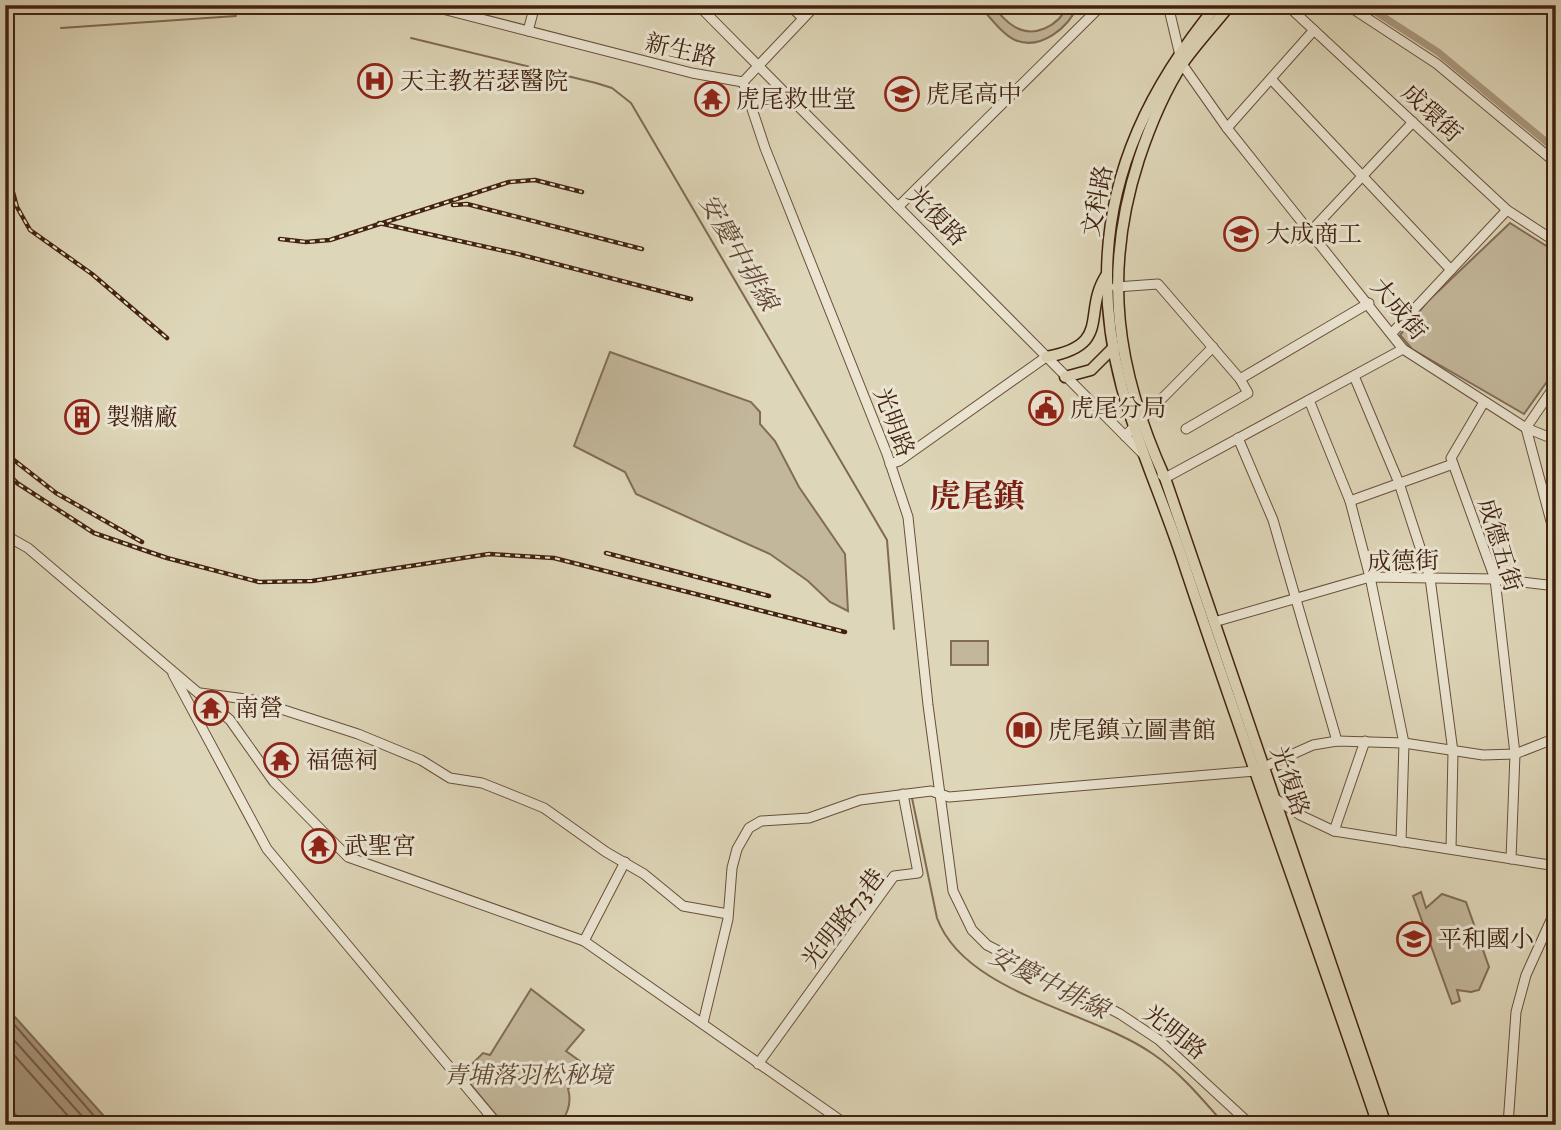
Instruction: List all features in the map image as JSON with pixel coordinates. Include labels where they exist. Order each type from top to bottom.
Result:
[{"type":"main road","name":"文科路","points":[[1145,457],[1133,429],[1111,349],[1107,274],[1113,216],[1124,169],[1149,105],[1217,5]]},
{"type":"main road","name":"文科路","points":[[1165,478],[1133,429],[1121,341],[1116,288],[1128,192],[1149,129],[1180,59],[1230,5]]},
{"type":"main road","points":[[1046,357],[1068,354],[1089,336],[1095,320],[1100,285],[1107,274]]},
{"type":"main road","points":[[1065,377],[1091,370],[1121,341]]},
{"type":"main road","name":"光復路","points":[[1145,457],[1259,769],[1275,799],[1386,1125]]},
{"type":"main road","name":"光復路","points":[[1165,478],[1378,1125]]},
{"type":"street","name":"新生路","points":[[427,5],[692,73],[743,82],[816,5]]},
{"type":"street","points":[[528,31],[535,5]]},
{"type":"street","name":"光復路","points":[[698,5],[1065,377],[1133,429]]},
{"type":"street","points":[[789,5],[803,18]]},
{"type":"street","points":[[898,207],[1102,5]]},
{"type":"street","points":[[1168,5],[1180,59]]},
{"type":"street","name":"成環街","points":[[1287,5],[1507,210],[1556,242]]},
{"type":"street","points":[[1347,5],[1437,64],[1556,163]]},
{"type":"street","points":[[1227,128],[1314,30]]},
{"type":"street","name":"大成街","points":[[1180,59],[1227,128],[1403,349],[1525,428],[1556,440]]},
{"type":"street","points":[[1271,79],[1451,270]]},
{"type":"street","name":"光明路","points":[[743,82],[765,148],[890,464],[908,517],[953,891],[972,930],[987,945],[1094,1000],[1159,1040],[1251,1125]]},
{"type":"street","points":[[1311,231],[1413,122]]},
{"type":"street","points":[[1392,333],[1507,210]]},
{"type":"street","points":[[1116,288],[1158,284],[1240,379],[1248,393],[1186,429]]},
{"type":"street","points":[[1240,379],[1369,303]]},
{"type":"street","points":[[1133,429],[1213,347]]},
{"type":"street","points":[[1165,478],[1403,349]]},
{"type":"street","points":[[890,464],[899,461],[1046,357]]},
{"type":"street","points":[[1354,376],[1399,483],[1430,578],[1453,752],[1451,849]]},
{"type":"street","points":[[1556,384],[1525,428],[1553,520],[1556,540]]},
{"type":"street","points":[[1309,400],[1350,501],[1370,577],[1404,743],[1401,842]]},
{"type":"street","points":[[1350,501],[1453,464],[1451,454],[1484,402]]},
{"type":"street","points":[[1238,439],[1267,502],[1337,741]]},
{"type":"street","name":"光復路","points":[[1145,457],[1165,478]]},
{"type":"street","name":"成德五街","points":[[1453,464],[1495,579],[1515,754],[1511,859]]},
{"type":"street","points":[[5,535],[29,548],[230,720],[274,782],[348,857],[584,941],[847,1125]]},
{"type":"street","name":"成德街","points":[[1214,622],[1370,577],[1495,579],[1556,586]]},
{"type":"street","points":[[168,667],[192,705],[267,849],[498,1125]]},
{"type":"street","points":[[200,694],[266,704],[358,734],[421,760],[450,778],[482,783],[544,808],[683,905],[728,914]]},
{"type":"street","points":[[703,1023],[728,914],[732,867],[737,849],[749,828],[761,821],[809,818],[860,800],[931,790],[949,797],[1259,769],[1313,746],[1337,741],[1404,743],[1453,752],[1515,754],[1556,738]]},
{"type":"street","points":[[1334,831],[1364,741]]},
{"type":"street","name":"光明路73巷","points":[[758,1064],[894,876],[918,873],[903,794]]},
{"type":"street","points":[[1275,799],[1334,831],[1556,866]]},
{"type":"street","points":[[584,941],[625,862]]},
{"type":"street","points":[[1508,1125],[1516,1012],[1526,975],[1556,909]]},
{"type":"green space","points":[[979,5],[992,5],[1009,23],[1020,29],[1037,31],[1052,25],[1068,5],[1078,5],[1068,21],[1053,35],[1044,40],[1025,43],[1005,34]]},
{"type":"green space","points":[[1510,223],[1556,252],[1556,369],[1524,414],[1412,349],[1400,335],[1427,302]]},
{"type":"green space","points":[[610,352],[751,402],[760,412],[760,424],[775,441],[799,487],[845,554],[848,611],[830,602],[808,581],[770,554],[636,494],[625,472],[574,446]]},
{"type":"green space","points":[[951,641],[988,641],[988,665],[951,665]]},
{"type":"green space","points":[[1421,892],[1426,908],[1442,894],[1466,902],[1489,967],[1479,990],[1457,990],[1460,1001],[1452,1004],[1413,896]]},
{"type":"green space","name":"青埔落羽松秘境","points":[[531,989],[584,1030],[566,1051],[588,1067],[568,1089],[568,1108],[559,1125],[520,1125],[509,1116],[500,1120],[462,1074],[483,1053],[490,1055]]},
{"type":"water","points":[[5,997],[14,1016],[112,1125],[25,1125],[5,1103]]},
{"type":"waterway","points":[[1365,5],[1438,52],[1556,150]]},
{"type":"waterway","name":"安慶中排線","points":[[61,28],[236,16]]},
{"type":"waterway","name":"安慶中排線","points":[[411,38],[596,83],[612,88],[631,103],[887,540],[894,629]]},
{"type":"waterway","name":"安慶中排線","points":[[912,798],[937,918],[952,944],[974,965],[1002,983],[1127,1039],[1153,1054],[1182,1078],[1225,1125]]},
{"type":"railway","points":[[5,28],[9,5]]},
{"type":"railway","points":[[5,163],[17,207],[30,230],[92,274],[167,338]]},
{"type":"railway","points":[[280,239],[306,242],[330,240],[509,182],[535,180],[582,192]]},
{"type":"railway","points":[[453,205],[467,204],[642,249]]},
{"type":"railway","points":[[379,223],[518,254],[691,299]]},
{"type":"railway","points":[[10,457],[56,493],[142,542]]},
{"type":"railway","points":[[5,470],[17,483],[94,533],[167,558],[259,582],[312,581],[489,554],[554,558],[845,632]]},
{"type":"railway","points":[[606,553],[769,596]]},
{"type":"place","name":"天主教若瑟醫院","points":[[375,81]]},
{"type":"place","name":"虎尾高中","points":[[902,94]]},
{"type":"place","name":"虎尾救世堂","points":[[712,99]]},
{"type":"place","name":"大成商工","points":[[1241,234]]},
{"type":"place","name":"虎尾分局","points":[[1046,408]]},
{"type":"place","name":"製糖廠","points":[[82,417]]},
{"type":"place","name":"南營","points":[[211,708]]},
{"type":"place","name":"虎尾鎮立圖書館","points":[[1024,730]]},
{"type":"place","name":"福德祠","points":[[281,760]]},
{"type":"place","name":"武聖宮","points":[[319,846]]},
{"type":"place","name":"平和國小","points":[[1414,939]]},
{"type":"district","name":"虎尾鎮","points":[[977,496]]}]
